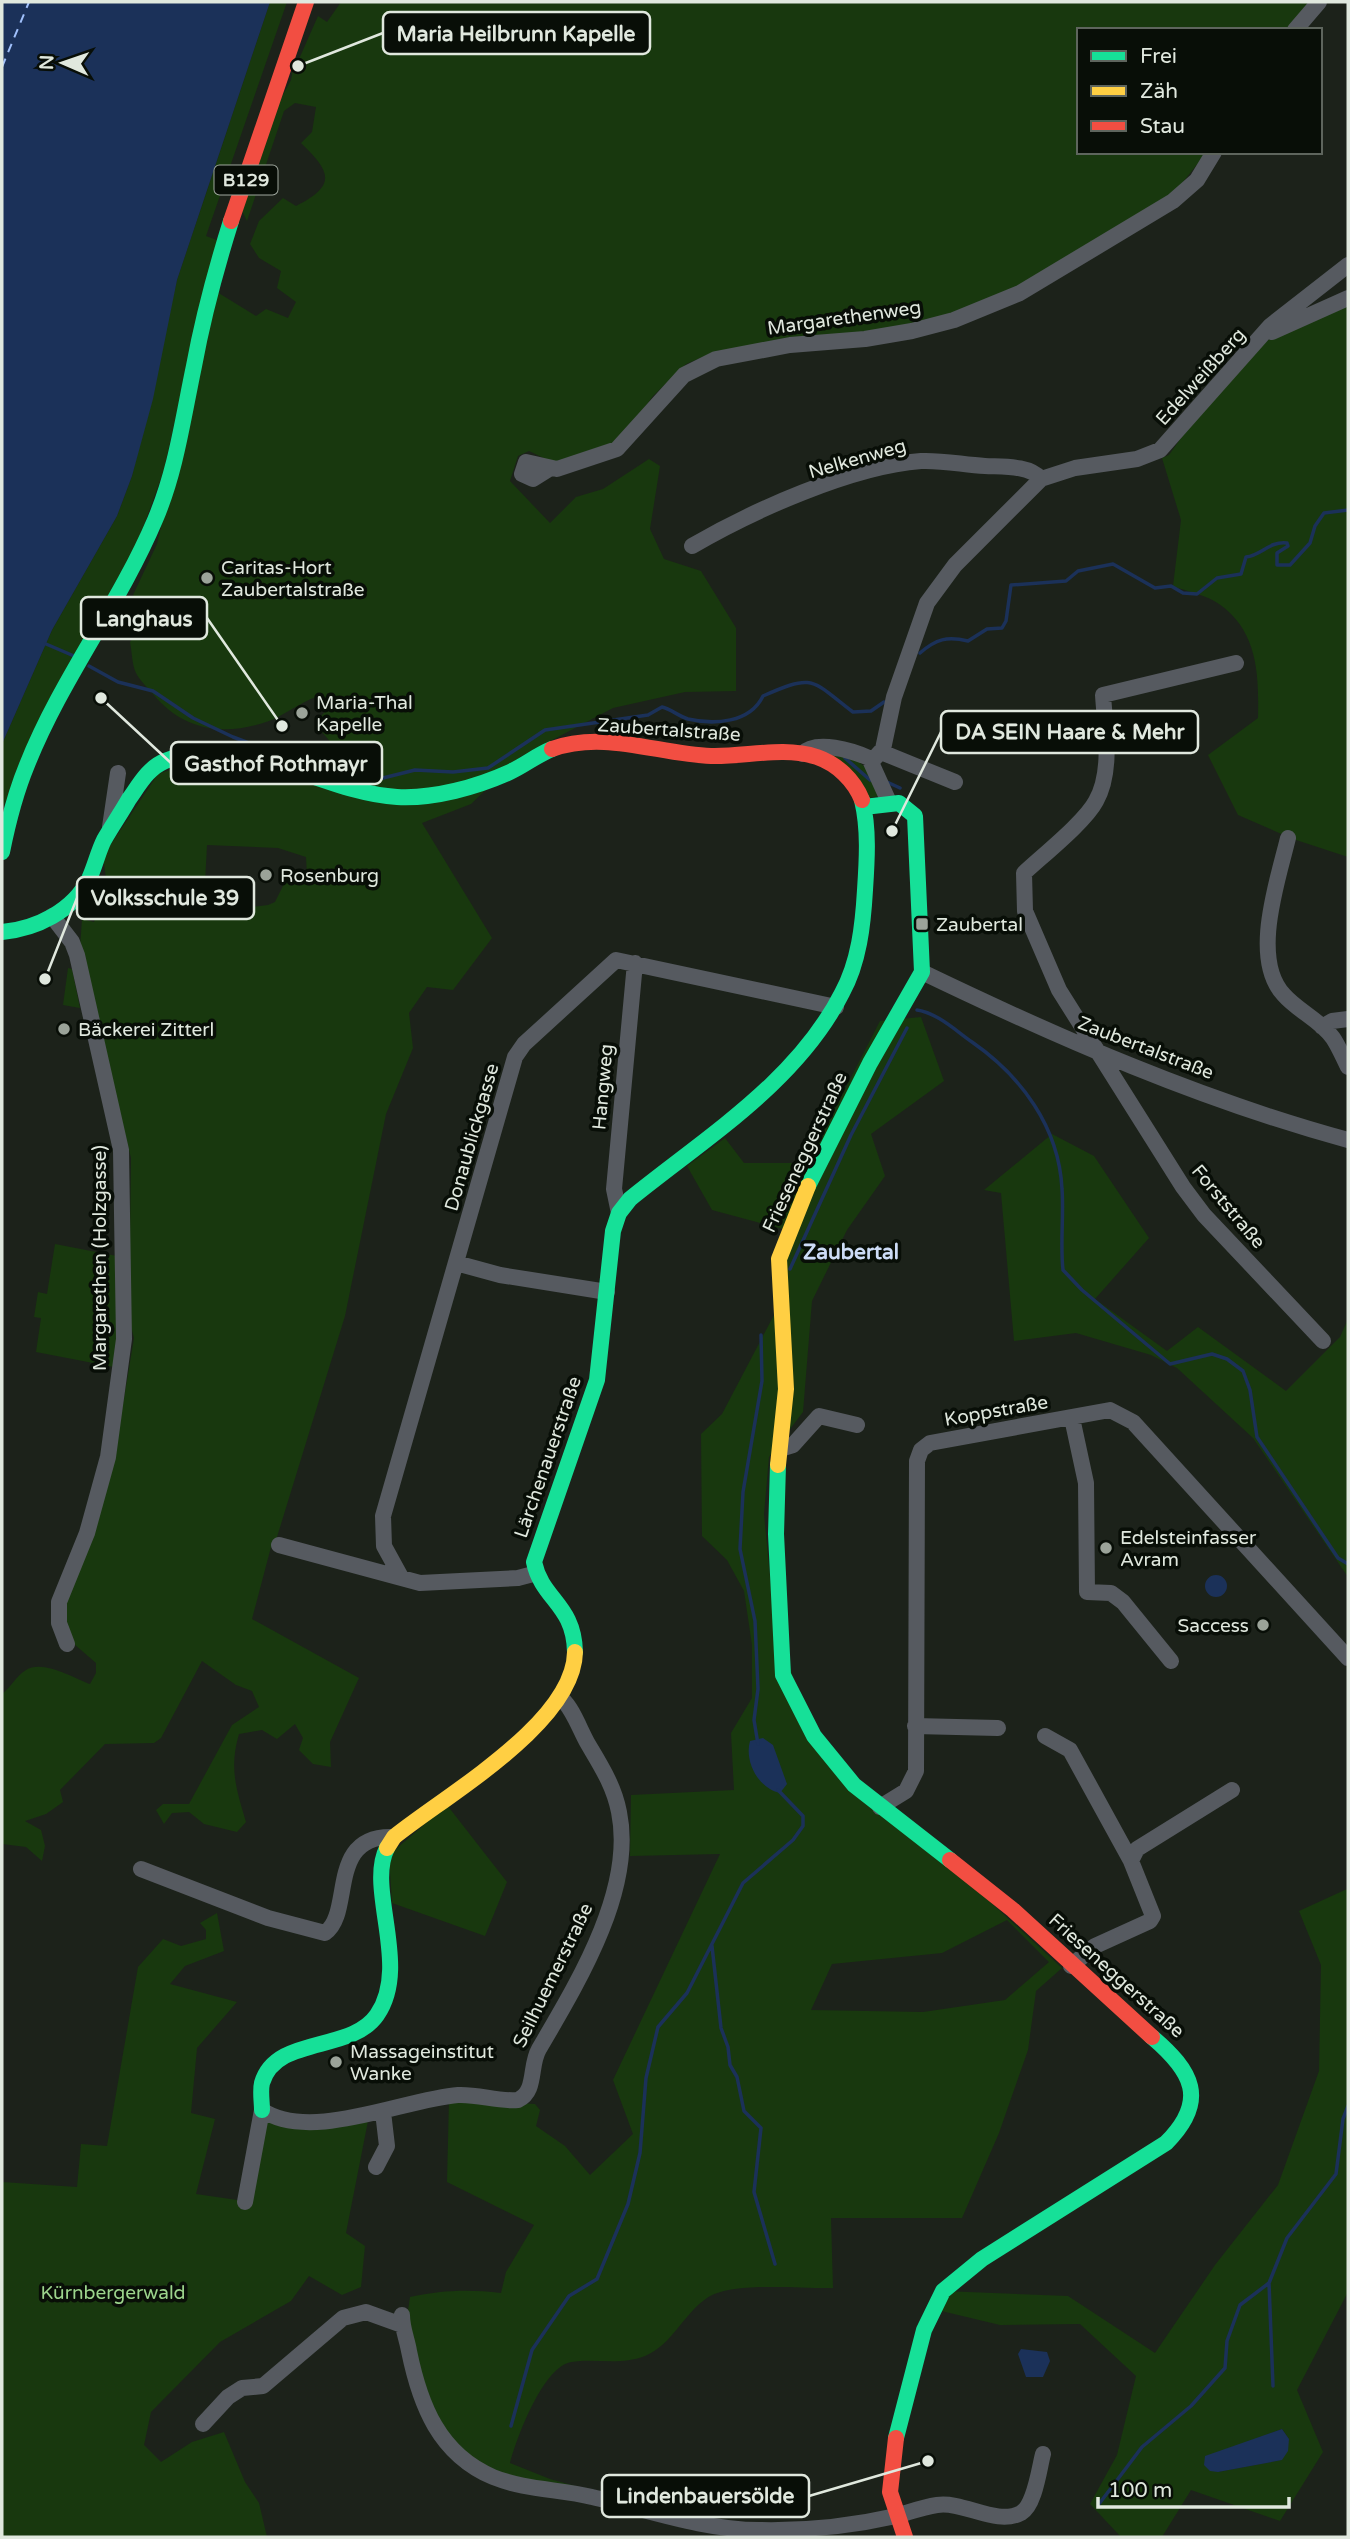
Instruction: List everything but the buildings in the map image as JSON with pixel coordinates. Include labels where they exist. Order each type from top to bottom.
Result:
[{"type":"street","name":"B129","points":[[2,852],[7,820],[20,778],[129,580],[159,511],[179,444],[195,361],[220,260],[306,2]]},
{"type":"street","points":[[1297,28],[1319,2]]},
{"type":"street","name":"Margarethenweg","points":[[549,468],[573,465],[617,449],[684,375],[716,359],[778,346],[865,339],[912,331],[954,320],[1020,293],[1179,196],[1197,180],[1213,154]]},
{"type":"street","name":"Edelweißberg","points":[[877,756],[894,697],[927,603],[936,586],[1041,479],[1075,468],[1137,459],[1160,450],[1230,369],[1279,318],[1348,265]]},
{"type":"street","points":[[1266,334],[1348,298]]},
{"type":"street","name":"Nelkenweg","points":[[692,546],[748,516],[830,485],[901,463],[936,461],[1018,469],[1030,471],[1041,479]]},
{"type":"street","name":"Forststraße","points":[[1236,663],[1103,695],[1105,760],[1102,784],[1095,803],[1024,873],[1025,911],[1043,958],[1095,1051],[1195,1204],[1323,1340]]},
{"type":"street","name":"Zaubertalstraße","points":[[2,932],[23,929],[67,906],[86,884],[110,829],[154,767],[170,759],[193,755],[244,757],[346,789],[402,797],[437,792],[499,776],[564,745],[639,747],[707,756],[802,754],[824,760],[842,772],[856,788],[864,807]]},
{"type":"street","points":[[802,754],[810,748],[832,748],[877,756],[955,782]]},
{"type":"street","points":[[877,756],[889,802]]},
{"type":"street","points":[[110,829],[118,773]]},
{"type":"street","points":[[618,1213],[630,1199],[785,1071],[804,1051],[836,1007],[851,975],[859,943],[865,869],[864,807],[889,802],[906,806],[915,817],[922,972]]},
{"type":"street","points":[[1288,838],[1269,924],[1267,945],[1272,974],[1281,993],[1332,1037],[1348,1067]]},
{"type":"street","name":"Margarethen (Holzgasse)","points":[[52,916],[70,940],[77,955],[115,1115],[122,1164],[122,1366],[113,1438],[99,1494],[60,1602],[59,1623],[67,1644]]},
{"type":"street","name":"Donaublickgasse","points":[[401,1577],[384,1546],[381,1527],[517,1053],[612,962],[635,963],[836,1007]]},
{"type":"street","name":"Hangweg","points":[[618,1213],[614,1189],[635,963]]},
{"type":"street","name":"Zaubertalstraße","points":[[922,972],[980,1001],[1095,1051],[1174,1082],[1348,1140]]},
{"type":"street","name":"Frieseneggerstraße","points":[[905,2537],[896,2516],[890,2483],[894,2442],[924,2330],[943,2291],[1000,2247],[1166,2143],[1182,2127],[1189,2112],[1189,2082],[1179,2060],[1071,1966],[1007,1905],[854,1785],[827,1754],[785,1681],[776,1543],[786,1389],[785,1341],[777,1278],[784,1241],[870,1063],[922,972]]},
{"type":"street","points":[[1322,1027],[1332,1021],[1348,1019]]},
{"type":"street","name":"Lärchenauerstraße","points":[[537,1573],[534,1562],[541,1539],[597,1380],[613,1231],[618,1213]]},
{"type":"street","points":[[456,1263],[514,1278],[607,1292]]},
{"type":"street","name":"Koppstraße","points":[[880,1807],[898,1799],[914,1779],[918,1623],[915,1503],[917,1461],[920,1450],[941,1440],[1110,1410],[1133,1422],[1348,1658]]},
{"type":"street","points":[[780,1449],[788,1448],[799,1440],[819,1416],[857,1425]]},
{"type":"street","points":[[1072,1418],[1086,1483],[1087,1592],[1111,1593],[1123,1602],[1171,1661]]},
{"type":"street","points":[[245,2202],[262,2110],[262,2083],[273,2065],[301,2049],[355,2036],[377,2014],[386,1984],[389,1943],[380,1869],[383,1856],[394,1838],[509,1748],[562,1699],[574,1671],[574,1631],[569,1619],[537,1573],[518,1578],[435,1583],[386,1576],[279,1545]]},
{"type":"street","name":"Seilhuemerstraße","points":[[262,2110],[275,2117],[303,2122],[383,2112],[452,2096],[474,2095],[509,2101],[525,2097],[529,2091],[536,2054],[565,2003],[606,1916],[619,1871],[622,1846],[619,1813],[611,1783],[562,1699]]},
{"type":"street","points":[[915,1726],[998,1728]]},
{"type":"street","points":[[1045,1736],[1070,1750],[1131,1861],[1152,1919],[1095,1946],[1071,1966]]},
{"type":"street","points":[[1131,1861],[1137,1849],[1232,1790]]},
{"type":"street","points":[[141,1869],[268,1918],[325,1933],[333,1924],[348,1863],[356,1852],[373,1841],[394,1838]]},
{"type":"street","points":[[376,2167],[385,2151],[387,2129],[383,2112]]},
{"type":"street","points":[[203,2424],[228,2397],[242,2388],[264,2386],[343,2318],[366,2312],[402,2320],[421,2398],[434,2427],[456,2455],[493,2477],[705,2524],[756,2530],[808,2529],[896,2516],[944,2504],[997,2515],[1021,2513],[1030,2501],[1043,2454]]},
{"type":"street","points":[[854,2537],[873,2520]]},
{"type":"green space","points":[[270,2],[287,2],[206,236],[217,240],[163,473],[135,550],[2,809],[2,744],[52,630],[117,516],[132,476],[177,280]]},
{"type":"green space","points":[[341,2],[1311,2],[1291,28],[1077,28],[1077,154],[1205,154],[1171,197],[1016,290],[964,313],[909,326],[717,351],[686,364],[653,396],[635,421],[609,447],[554,463],[529,451],[518,456],[510,481],[550,523],[576,497],[603,489],[649,459],[660,466],[650,529],[664,559],[701,571],[736,628],[736,691],[685,692],[613,708],[520,757],[471,804],[422,823],[492,938],[453,990],[427,987],[409,1013],[413,1048],[386,1114],[345,1316],[277,1537],[271,1547],[252,1619],[359,1678],[330,1742],[331,1767],[313,1764],[299,1750],[303,1738],[295,1724],[277,1739],[262,1730],[239,1734],[234,1768],[246,1822],[237,1832],[204,1824],[189,1812],[172,1813],[164,1824],[156,1810],[163,1804],[189,1804],[232,1725],[259,1707],[252,1691],[236,1685],[202,1661],[161,1738],[154,1743],[105,1744],[60,1790],[63,1802],[46,1814],[25,1821],[41,1830],[45,1846],[42,1861],[26,1847],[2,1844],[2,1694],[22,1672],[33,1667],[49,1668],[90,1684],[96,1673],[96,1663],[74,1644],[61,1612],[116,1447],[134,1338],[129,1319],[131,1158],[80,948],[82,919],[94,922],[107,886],[103,856],[158,774],[200,760],[326,778],[333,763],[334,746],[315,724],[326,710],[316,697],[253,726],[221,729],[191,723],[165,706],[144,684],[135,670],[130,642],[149,615],[133,595],[157,544],[217,292],[256,316],[266,309],[288,318],[296,302],[277,288],[281,271],[259,258],[250,244],[259,221],[283,198],[296,206],[319,191],[324,184],[323,170],[301,143],[312,132],[316,107],[295,103],[284,111],[247,221],[242,211],[273,113],[291,80],[293,69],[301,71],[305,61],[299,59],[318,16],[327,22]],"holes":[[[207,845],[278,848],[306,857],[307,875],[297,873],[290,884],[285,882],[275,902],[221,911],[220,904],[209,904],[205,883]]]},
{"type":"green space","points":[[1348,303],[1348,857],[1293,839],[1238,815],[1208,755],[1258,718],[1254,655],[1242,627],[1232,615],[1209,598],[1173,586],[1181,520],[1162,458],[1169,455],[1198,414],[1266,341]]},
{"type":"green space","points":[[825,752],[846,756],[861,764],[885,795],[868,798]]},
{"type":"green space","points":[[68,968],[72,969],[80,1008],[63,1005]]},
{"type":"green space","points":[[921,1017],[944,1081],[871,1134],[885,1176],[847,1230],[812,1301],[803,1412],[769,1457],[764,1514],[771,1588],[806,1732],[1062,1968],[1036,1991],[1028,2050],[999,2133],[962,2218],[831,2218],[833,2288],[767,2287],[732,2289],[718,2293],[707,2298],[691,2312],[671,2337],[645,2356],[626,2361],[571,2362],[551,2376],[533,2405],[510,2463],[550,2479],[647,2506],[484,2469],[437,2428],[406,2325],[410,2297],[456,2291],[501,2293],[506,2272],[534,2225],[447,2182],[449,2100],[535,2104],[540,2110],[536,2126],[565,2146],[590,2175],[633,2134],[613,2080],[720,1854],[630,1856],[631,1795],[734,1790],[731,1733],[752,1698],[752,1645],[744,1591],[727,1560],[702,1536],[701,1434],[722,1414],[784,1296],[783,1229],[712,1210],[687,1166],[725,1138],[744,1163],[807,1163],[880,1021]],"holes":[[[1007,1920],[1049,1962],[1005,2000],[923,2012],[811,2010],[832,1964],[942,1953]]]},
{"type":"green space","points":[[1052,1134],[1094,1156],[1149,1238],[1095,1299],[1167,1351],[1198,1327],[1286,1391],[1340,1337],[1348,1319],[1348,1577],[1253,1438],[1177,1368],[1151,1355],[1076,1333],[1014,1341],[1001,1193],[984,1190]]},
{"type":"green space","points":[[55,1244],[117,1256],[119,1368],[36,1352],[41,1318],[34,1317],[38,1292],[47,1294]]},
{"type":"green space","points":[[447,1805],[507,1882],[485,1936],[392,1903],[389,1855]]},
{"type":"green space","points":[[1347,1889],[1348,2292],[1297,2390],[1323,2452],[1280,2521],[1191,2490],[1162,2537],[1121,2537],[1090,2504],[1117,2455],[1136,2376],[1080,2324],[1000,2325],[933,2309],[943,2291],[1068,2296],[1155,2353],[1215,2265],[1278,2185],[1319,2071],[1321,1965],[1299,1911]],"holes":[[[1282,2429],[1289,2439],[1281,2460],[1218,2472],[1247,2442]]]},
{"type":"green space","name":"Kürnbergerwald","points":[[217,1913],[224,1951],[185,1966],[170,1984],[237,2002],[197,2048],[191,2113],[215,2119],[196,2194],[251,2202],[263,2125],[268,2121],[368,2121],[346,2233],[365,2246],[361,2287],[342,2295],[309,2276],[291,2301],[220,2342],[151,2412],[144,2445],[161,2462],[192,2442],[224,2432],[245,2482],[259,2503],[267,2537],[2,2537],[2,2182],[77,2187],[81,2144],[107,2146],[138,1967],[163,1939],[181,1946],[206,1939],[206,1930],[200,1923]]},
{"type":"water","points":[[2,2],[270,2],[177,280],[153,399],[132,476],[117,516],[52,630],[2,744]]},
{"type":"water","points":[[1216,1575],[1224,1578],[1227,1586],[1224,1594],[1216,1597],[1208,1594],[1205,1586],[1208,1578]]},
{"type":"water","points":[[763,1738],[773,1745],[787,1784],[780,1793],[766,1786],[751,1766],[750,1741]]},
{"type":"water","points":[[1021,2349],[1047,2352],[1050,2361],[1043,2377],[1026,2377],[1018,2354]]},
{"type":"water","points":[[1282,2429],[1289,2439],[1288,2451],[1282,2460],[1218,2472],[1210,2471],[1204,2465],[1205,2456]]},
{"type":"waterway","points":[[920,653],[942,640],[968,641],[987,629],[1002,628],[1006,621],[1011,585],[1066,581],[1078,571],[1113,564],[1155,588],[1171,586],[1183,593],[1197,594],[1217,578],[1241,574],[1246,557],[1275,544],[1287,543],[1288,546],[1277,553],[1277,565],[1290,565],[1310,543],[1315,526],[1324,513],[1348,510]]},
{"type":"waterway","points":[[46,644],[74,656]]},
{"type":"waterway","points":[[89,666],[118,682],[153,691],[193,718],[233,737],[329,773]]},
{"type":"waterway","points":[[363,783],[415,770],[453,772],[488,768],[545,730],[648,715],[662,707],[688,719],[709,722],[730,720],[749,712],[763,696],[793,684],[812,683],[853,712],[871,711],[884,702]]},
{"type":"waterway","points":[[845,758],[870,780]]},
{"type":"waterway","points":[[887,782],[900,788]]},
{"type":"waterway","points":[[917,1010],[939,1018],[990,1056],[1021,1087],[1045,1124],[1059,1166],[1063,1270],[1082,1290],[1170,1364],[1212,1354],[1227,1359],[1243,1371],[1250,1390],[1257,1437],[1338,1558],[1348,1564]]},
{"type":"waterway","points":[[790,1269],[851,1135],[907,1028]]},
{"type":"waterway","points":[[758,1744],[754,1720],[758,1689],[755,1621],[740,1549],[743,1492],[762,1381],[761,1335]]},
{"type":"waterway","points":[[511,2426],[532,2350],[569,2296],[597,2279],[628,2204],[640,2153],[646,2078],[658,2027],[687,1993],[743,1883],[793,1840],[803,1826],[803,1816],[778,1790]]},
{"type":"waterway","points":[[712,1946],[721,2028],[728,2047],[730,2065],[737,2077],[744,2111],[761,2128],[754,2192],[775,2264]]},
{"type":"waterway","points":[[1099,2504],[1142,2447],[1191,2406],[1225,2368],[1227,2341],[1240,2305],[1269,2283],[1287,2238],[1336,2174],[1343,2119],[1348,2106]]},
{"type":"waterway","points":[[1269,2283],[1273,2386]]},
{"type":"ferry route","points":[[2,67],[29,2]]},
{"type":"traffic: fast","points":[[2,852],[19,787],[41,733],[125,582],[162,501],[178,444],[206,311],[231,221]]},
{"type":"traffic: fast","points":[[2,932],[40,922],[73,900],[89,879],[104,840],[129,799],[149,772],[165,761],[194,753],[223,753],[252,758],[369,793],[411,797],[440,794],[484,783],[552,749]]},
{"type":"traffic: fast","points":[[575,1652],[573,1636],[564,1612],[544,1585],[534,1562],[597,1380],[613,1231],[619,1213],[630,1199],[775,1081],[823,1025],[842,993],[856,956],[863,916],[867,845],[862,800]]},
{"type":"traffic: fast","points":[[808,1186],[870,1063],[922,972],[915,816],[899,803],[864,807]]},
{"type":"traffic: fast","points":[[778,1465],[776,1534],[783,1675],[814,1736],[854,1785],[950,1860]]},
{"type":"traffic: fast","points":[[262,2110],[262,2083],[270,2068],[282,2057],[350,2035],[365,2027],[377,2015],[386,1995],[390,1974],[390,1951],[381,1884],[382,1865],[387,1848]]},
{"type":"traffic: fast","points":[[896,2438],[924,2330],[943,2291],[982,2259],[1166,2143],[1188,2113],[1191,2100],[1185,2074],[1152,2037]]},
{"type":"traffic: slow","points":[[778,1465],[786,1389],[779,1259],[808,1186]]},
{"type":"traffic: slow","points":[[387,1848],[394,1837],[474,1779],[531,1731],[554,1705],[569,1679],[575,1652]]},
{"type":"traffic: jam","points":[[231,221],[306,2]]},
{"type":"traffic: jam","points":[[552,749],[572,744],[611,742],[711,756],[778,752],[804,754],[817,757],[838,768],[850,779],[862,800]]},
{"type":"traffic: jam","points":[[950,1860],[1013,1910],[1152,2037]]},
{"type":"traffic: jam","points":[[896,2438],[890,2492],[905,2537]]},
{"type":"place","name":"Maria Heilbrunn Kapelle","points":[[298,66]]},
{"type":"place","name":"Caritas-Hort Zaubertalstraße","points":[[207,578]]},
{"type":"place","name":"Gasthof Rothmayr","points":[[101,698]]},
{"type":"place","name":"Maria-Thal Kapelle","points":[[302,713]]},
{"type":"place","name":"Langhaus","points":[[282,726]]},
{"type":"place","name":"DA SEIN Haare & Mehr","points":[[892,831]]},
{"type":"place","name":"Rosenburg","points":[[266,875]]},
{"type":"place","name":"Zaubertal","points":[[922,924]]},
{"type":"place","name":"Volksschule 39","points":[[45,979]]},
{"type":"place","name":"Bäckerei Zitterl","points":[[64,1029]]},
{"type":"place","name":"Edelsteinfasser Avram","points":[[1106,1548]]},
{"type":"place","name":"Saccess","points":[[1263,1625]]},
{"type":"place","name":"Massageinstitut Wanke","points":[[336,2062]]},
{"type":"place","name":"Lindenbauersölde","points":[[928,2461]]},
{"type":"district","name":"Zaubertal","points":[[851,1252]]}]
